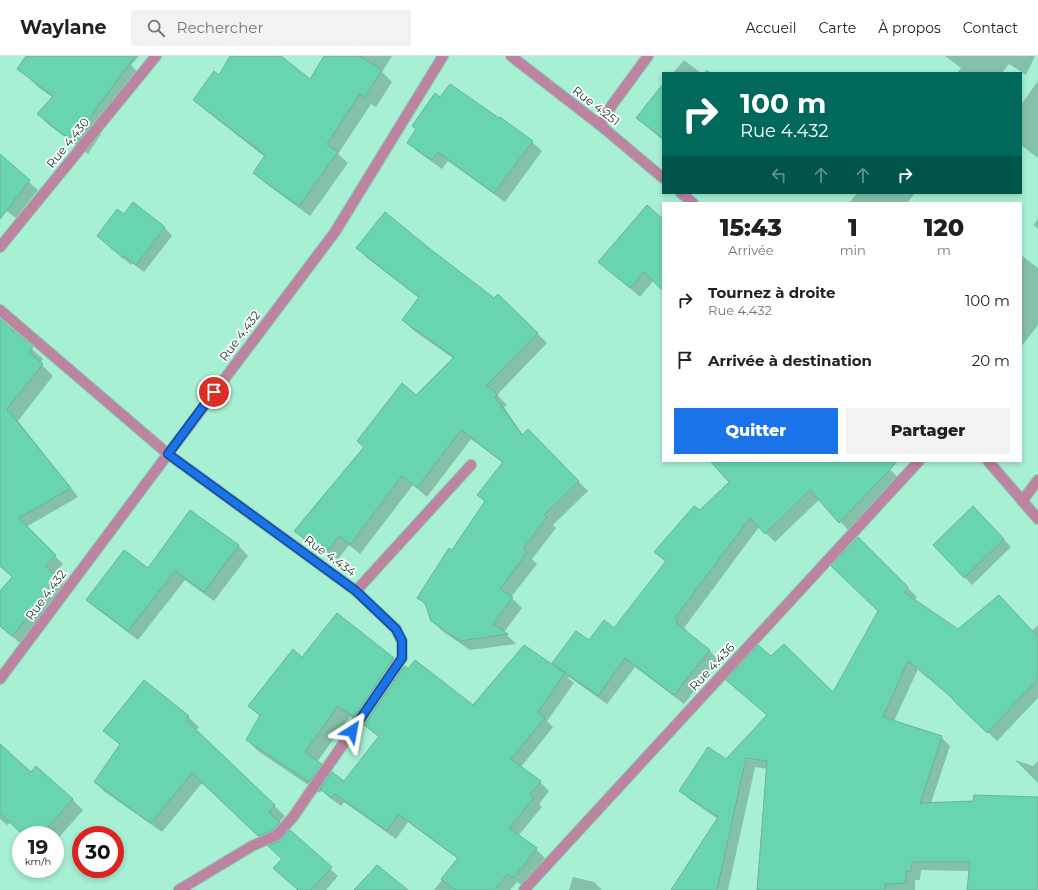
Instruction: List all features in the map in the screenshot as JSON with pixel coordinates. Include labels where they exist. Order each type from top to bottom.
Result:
[{"type":"street","name":"Rue 4.430","points":[[0,247],[156,56]]},
{"type":"street","name":"Rue 4.432","points":[[0,679],[335,232],[443,56]]},
{"type":"street","name":"Rue 4.251","points":[[511,56],[600,125],[662,177]]},
{"type":"street","points":[[600,125],[612,105],[648,56]]},
{"type":"street","points":[[682,194],[692,202]]},
{"type":"street","name":"Rue 4.434","points":[[0,310],[168,454],[356,591],[396,629],[402,641],[402,658],[293,817],[276,835],[252,846],[179,890]]},
{"type":"street","name":"Rue 4.436","points":[[524,890],[918,462]]},
{"type":"street","points":[[989,462],[1038,519]]},
{"type":"street","points":[[356,591],[471,465]]},
{"type":"street","points":[[1022,501],[1038,480]]},
{"type":"building","points":[[26,56],[135,56],[88,120],[90,122],[76,144],[37,114],[53,96],[17,69]]},
{"type":"building","points":[[230,56],[281,56],[310,79],[324,56],[360,56],[382,70],[365,97],[360,94],[327,144],[338,152],[299,206],[253,173],[265,155],[193,100],[214,71],[219,75]]},
{"type":"building","points":[[450,84],[533,141],[494,193],[438,152],[432,160],[407,143],[416,129],[412,126],[435,93],[440,97]]},
{"type":"building","points":[[662,85],[662,137],[636,118]]},
{"type":"building","points":[[0,154],[30,180],[0,219]]},
{"type":"building","points":[[133,202],[165,227],[136,265],[124,256],[123,258],[97,236],[117,209],[124,214]]},
{"type":"building","points":[[647,205],[662,218],[662,290],[644,272],[630,288],[598,262]]},
{"type":"building","points":[[385,212],[494,298],[498,294],[538,333],[487,385],[498,395],[495,397],[522,435],[528,429],[579,481],[544,515],[547,517],[523,549],[527,553],[500,589],[513,597],[493,624],[508,634],[460,641],[431,621],[425,603],[417,598],[449,548],[452,550],[485,501],[477,495],[503,462],[461,430],[417,488],[402,476],[350,545],[339,536],[328,550],[317,542],[314,546],[294,531],[364,447],[357,441],[402,383],[416,395],[454,357],[402,320],[419,297],[356,248]]},
{"type":"building","points":[[0,319],[33,347],[29,352],[43,364],[7,409],[71,488],[19,518],[56,555],[45,566],[61,579],[12,636],[0,626],[0,591],[12,577],[0,566]]},
{"type":"building","points":[[711,462],[897,462],[839,523],[810,490],[765,534],[750,518],[675,618],[678,620],[676,623],[710,650],[674,695],[625,658],[598,696],[552,663],[576,631],[589,640],[604,620],[614,628],[666,561],[654,552],[694,506],[700,510],[729,482]]},
{"type":"building","points":[[973,506],[1004,539],[964,578],[933,545]]},
{"type":"building","points":[[190,510],[239,545],[204,592],[175,571],[128,631],[86,600],[124,550],[148,568]]},
{"type":"building","points":[[858,537],[908,587],[905,593],[958,629],[999,595],[1038,637],[1038,679],[987,733],[953,700],[954,699],[908,661],[883,717],[942,736],[920,803],[973,801],[974,795],[1038,797],[1038,890],[967,890],[970,862],[912,862],[911,871],[906,871],[906,883],[885,884],[885,890],[757,890],[767,761],[746,758],[717,890],[671,890],[718,817],[679,791],[708,747],[726,759],[767,715],[726,680],[758,645],[771,656],[784,644],[833,692],[878,611],[831,566]]},
{"type":"building","points":[[337,613],[394,658],[354,717],[338,706],[305,752],[322,764],[309,782],[246,740],[260,715],[248,706],[293,649],[302,657]]},
{"type":"building","points":[[524,645],[565,673],[538,712],[545,718],[511,759],[541,781],[530,795],[534,798],[509,828],[537,848],[514,878],[508,874],[494,890],[455,890],[441,879],[458,858],[398,814],[387,831],[335,794],[332,798],[320,789],[332,772],[344,781],[379,736],[364,725],[405,666],[408,669],[415,660],[473,705]]},
{"type":"building","points":[[144,680],[189,716],[186,720],[275,805],[269,812],[280,822],[273,830],[258,836],[192,773],[151,823],[94,782],[120,744],[103,731]]},
{"type":"building","points":[[0,744],[31,772],[36,766],[73,799],[49,826],[14,826],[0,813]]},
{"type":"building","points":[[290,830],[332,867],[311,890],[298,890],[273,868],[282,859],[268,846],[280,841]]},
{"type":"building","points":[[377,865],[408,890],[354,890]]},
{"type":"route","points":[[214,392],[168,454],[356,591],[396,629],[402,641],[402,658],[352,731]]}]
